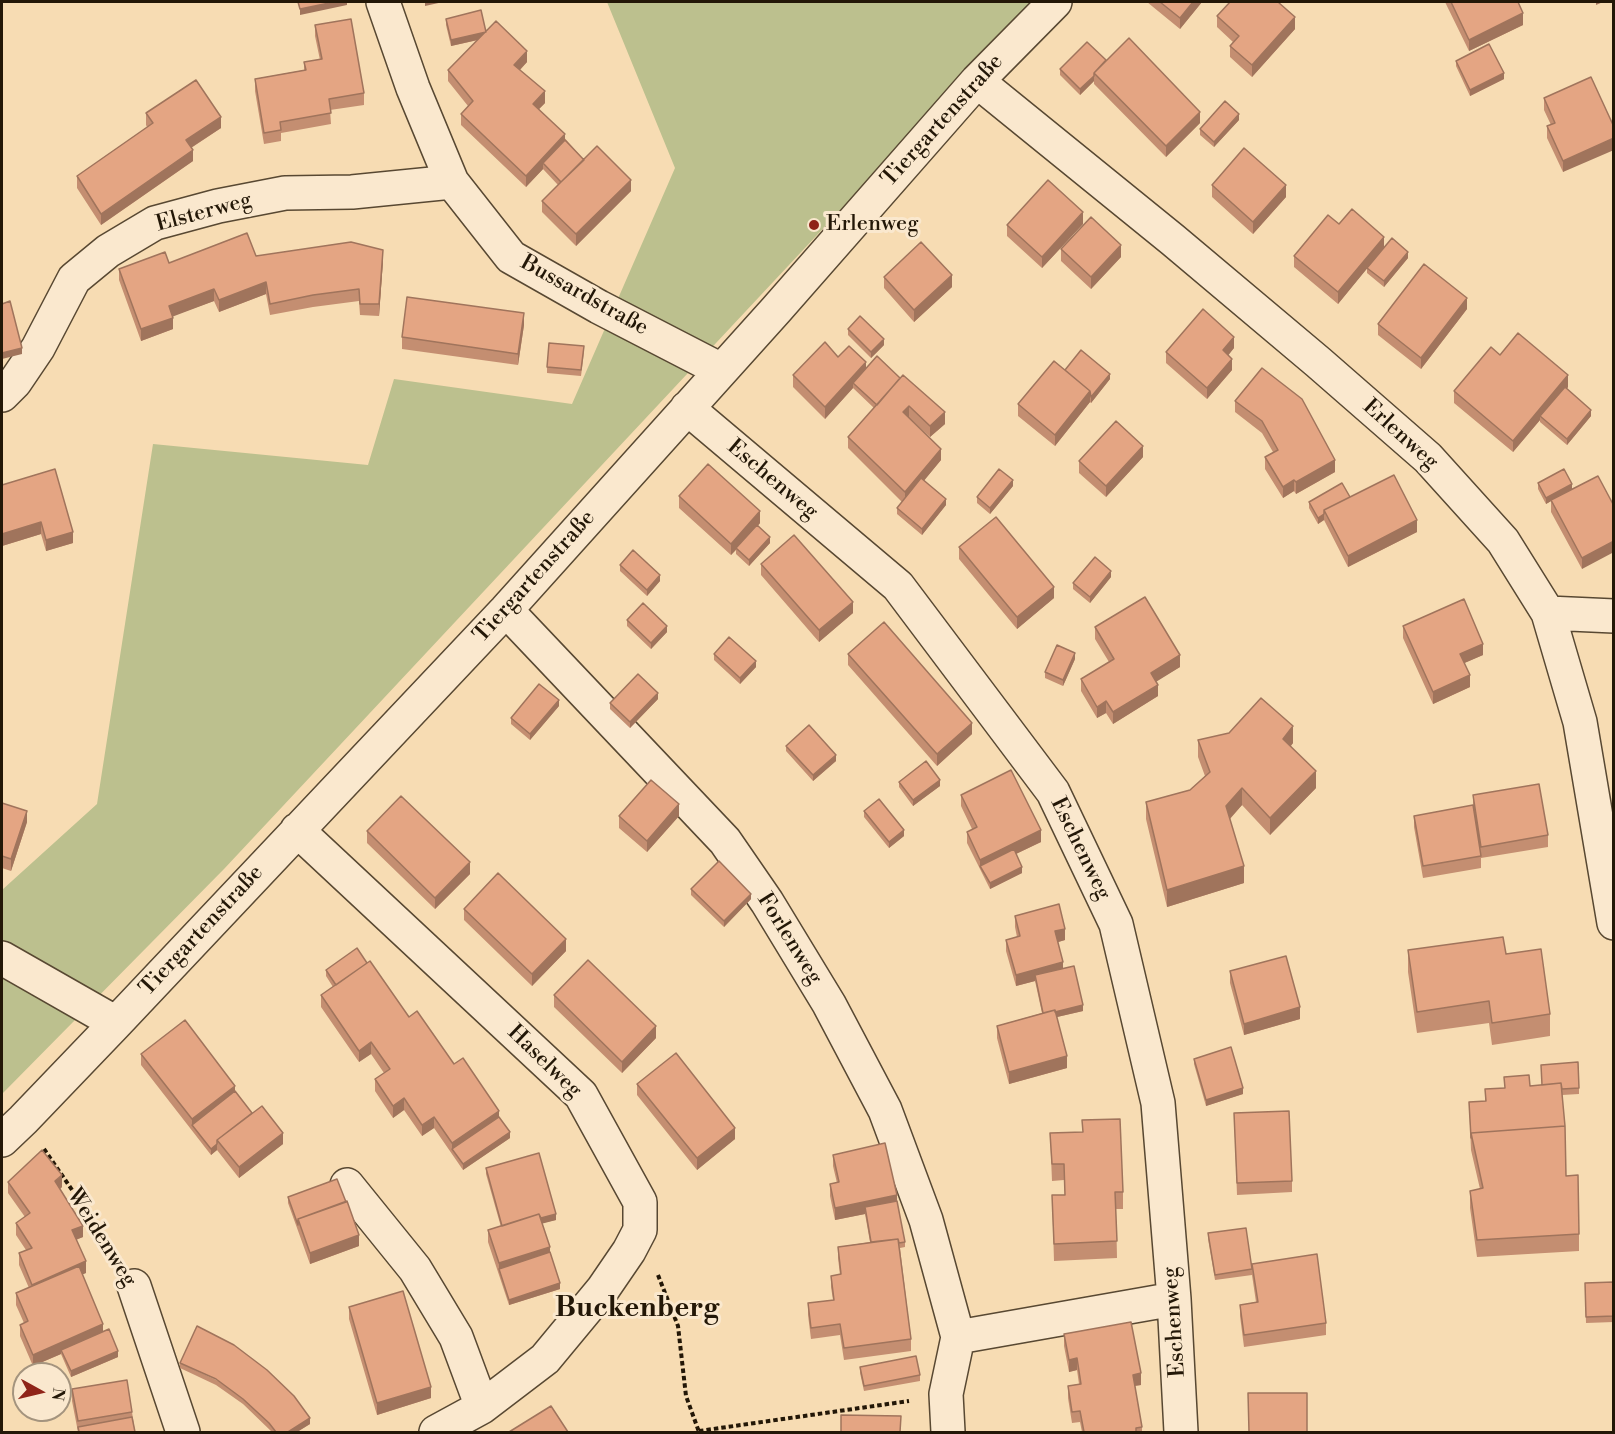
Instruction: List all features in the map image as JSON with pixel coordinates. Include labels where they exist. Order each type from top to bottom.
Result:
[{"type":"street","name":"Bussardstraße","points":[[383,2],[413,88],[452,182],[511,256],[599,307],[721,370]]},
{"type":"street","name":"Tiergartenstraße","points":[[12,1130],[506,610],[977,81],[1055,2]]},
{"type":"street","name":"Erlenweg","points":[[977,81],[1182,248],[1428,458],[1503,541],[1548,613],[1580,722],[1614,923]]},
{"type":"street","name":"Elsterweg","points":[[2,395],[15,382],[38,348],[74,279],[108,251],[155,223],[218,206],[285,193],[352,192],[452,182]]},
{"type":"street","name":"Eschenweg","points":[[687,408],[898,586],[1053,792],[1116,924],[1158,1103],[1174,1299],[1181,1432]]},
{"type":"street","name":"Forlenweg","points":[[506,610],[725,842],[767,902],[829,1004],[885,1110],[926,1220],[958,1336],[946,1394],[948,1432]]},
{"type":"street","points":[[1548,613],[1614,616]]},
{"type":"street","name":"Haselweg","points":[[297,830],[581,1095],[640,1202],[640,1230]]},
{"type":"street","points":[[2,958],[116,1023]]},
{"type":"street","points":[[347,1185],[415,1269],[456,1337],[482,1407]]},
{"type":"street","points":[[436,1432],[482,1407],[545,1359],[603,1289],[629,1251],[640,1230]]},
{"type":"street","name":"Weidenweg","points":[[134,1287],[183,1432]]},
{"type":"street","points":[[958,1336],[1174,1299]]},
{"type":"path","name":"Weidenweg","points":[[12,1130],[115,1253],[134,1287]]},
{"type":"path","points":[[640,1230],[678,1326],[686,1396],[699,1432],[946,1394]]},
{"type":"green space","points":[[607,2],[1035,2],[224,869],[2,1094],[2,890],[97,804],[153,444],[368,465],[394,379],[572,404],[675,168]]},
{"type":"building","points":[[298,2],[334,2],[300,9]]},
{"type":"building","points":[[1160,2],[1193,2],[1180,18]]},
{"type":"building","points":[[1230,2],[1278,2],[1295,17],[1252,65],[1230,46],[1239,36],[1217,16]]},
{"type":"building","points":[[1451,2],[1518,2],[1523,13],[1469,40]]},
{"type":"building","points":[[481,10],[486,32],[451,40],[446,19]]},
{"type":"building","points":[[351,19],[364,93],[329,99],[331,113],[280,122],[281,130],[264,133],[255,79],[306,70],[304,62],[322,59],[315,25]]},
{"type":"building","points":[[496,21],[527,51],[514,65],[545,91],[533,104],[565,134],[526,176],[461,114],[473,101],[448,70]]},
{"type":"building","points":[[1129,38],[1200,112],[1166,146],[1094,73]]},
{"type":"building","points":[[1087,42],[1106,60],[1080,89],[1060,69]]},
{"type":"building","points":[[1489,44],[1504,73],[1470,90],[1456,61]]},
{"type":"building","points":[[1591,77],[1614,127],[1614,138],[1563,161],[1547,126],[1555,123],[1544,98]]},
{"type":"building","points":[[196,80],[221,117],[186,140],[193,150],[101,214],[77,176],[153,123],[146,113]]},
{"type":"building","points":[[1225,101],[1239,114],[1214,142],[1200,129]]},
{"type":"building","points":[[565,140],[584,160],[561,182],[543,163]]},
{"type":"building","points":[[597,146],[631,180],[576,234],[542,201]]},
{"type":"building","points":[[1244,148],[1286,185],[1253,222],[1212,185]]},
{"type":"building","points":[[1048,180],[1083,212],[1042,257],[1007,225]]},
{"type":"building","points":[[1352,209],[1384,237],[1338,292],[1294,256],[1328,215],[1339,224]]},
{"type":"building","points":[[1091,217],[1121,245],[1091,277],[1061,249]]},
{"type":"building","points":[[247,233],[256,256],[351,242],[383,250],[379,304],[360,304],[359,289],[270,304],[266,282],[219,300],[214,289],[169,306],[173,318],[141,329],[119,269],[165,252],[169,263]]},
{"type":"building","points":[[1392,238],[1408,252],[1384,281],[1367,268]]},
{"type":"building","points":[[921,242],[952,275],[914,310],[884,277]]},
{"type":"building","points":[[1424,264],[1467,298],[1421,358],[1378,324]]},
{"type":"building","points":[[407,297],[524,313],[518,354],[402,337]]},
{"type":"building","points":[[10,301],[22,348],[2,353],[2,304]]},
{"type":"building","points":[[1203,309],[1234,337],[1223,350],[1232,359],[1207,388],[1166,352]]},
{"type":"building","points":[[860,316],[884,339],[871,352],[848,329]]},
{"type":"building","points":[[1518,333],[1568,375],[1513,441],[1454,391],[1491,347],[1500,355]]},
{"type":"building","points":[[825,342],[838,357],[849,346],[866,362],[825,407],[793,375]]},
{"type":"building","points":[[549,343],[584,346],[581,370],[547,367]]},
{"type":"building","points":[[1081,350],[1110,374],[1091,397],[1090,391],[1065,370]]},
{"type":"building","points":[[877,356],[900,378],[877,405],[853,383]]},
{"type":"building","points":[[1054,361],[1090,391],[1055,435],[1018,404]]},
{"type":"building","points":[[1262,368],[1302,399],[1335,460],[1283,487],[1265,457],[1278,450],[1262,421],[1235,401]]},
{"type":"building","points":[[903,375],[945,412],[930,426],[909,406],[903,412],[941,449],[905,492],[848,437]]},
{"type":"building","points":[[1565,387],[1591,410],[1567,439],[1540,416]]},
{"type":"building","points":[[1116,421],[1143,446],[1106,486],[1079,461]]},
{"type":"building","points":[[708,464],[760,511],[731,544],[679,496]]},
{"type":"building","points":[[55,469],[73,532],[46,540],[41,522],[2,534],[2,485]]},
{"type":"building","points":[[999,469],[1013,480],[990,508],[977,497]]},
{"type":"building","points":[[1564,469],[1572,484],[1546,498],[1538,483]]},
{"type":"building","points":[[1394,475],[1417,520],[1348,556],[1324,510]]},
{"type":"building","points":[[1598,476],[1614,506],[1614,541],[1582,558],[1551,500]]},
{"type":"building","points":[[921,478],[946,499],[922,529],[897,508]]},
{"type":"building","points":[[1342,483],[1350,497],[1324,510],[1324,514],[1318,518],[1309,502]]},
{"type":"building","points":[[996,517],[1054,587],[1017,617],[959,547]]},
{"type":"building","points":[[757,525],[770,537],[749,560],[736,548]]},
{"type":"building","points":[[794,535],[853,602],[819,630],[761,564]]},
{"type":"building","points":[[633,550],[660,575],[647,590],[620,565]]},
{"type":"building","points":[[1095,557],[1111,571],[1090,597],[1073,583]]},
{"type":"building","points":[[1145,597],[1180,655],[1151,673],[1158,685],[1113,712],[1106,701],[1097,707],[1081,679],[1114,659],[1095,627]]},
{"type":"building","points":[[1464,599],[1483,644],[1460,654],[1470,675],[1433,692],[1403,626]]},
{"type":"building","points":[[643,603],[667,626],[651,643],[627,620]]},
{"type":"building","points":[[884,622],[972,723],[937,754],[848,654]]},
{"type":"building","points":[[729,637],[756,661],[740,678],[714,654]]},
{"type":"building","points":[[1057,645],[1075,653],[1063,680],[1045,672]]},
{"type":"building","points":[[638,674],[658,693],[630,722],[610,703]]},
{"type":"building","points":[[539,684],[559,700],[530,734],[511,718]]},
{"type":"building","points":[[1261,698],[1293,726],[1283,739],[1316,771],[1270,818],[1242,788],[1226,806],[1244,866],[1167,890],[1146,802],[1190,790],[1210,772],[1198,740],[1229,733]]},
{"type":"building","points":[[809,725],[836,755],[813,775],[786,746]]},
{"type":"building","points":[[926,761],[940,780],[913,800],[899,782]]},
{"type":"building","points":[[1011,770],[1041,830],[980,860],[967,832],[977,827],[961,795]]},
{"type":"building","points":[[651,780],[679,804],[647,841],[619,816]]},
{"type":"building","points":[[1539,784],[1548,835],[1481,847],[1473,795]]},
{"type":"building","points":[[401,796],[470,862],[435,898],[367,831]]},
{"type":"building","points":[[879,799],[904,830],[889,842],[864,811]]},
{"type":"building","points":[[2,803],[27,811],[11,859],[2,856]]},
{"type":"building","points":[[1473,805],[1481,856],[1423,866],[1414,816]]},
{"type":"building","points":[[1014,849],[1022,867],[990,883],[980,866]]},
{"type":"building","points":[[719,861],[751,894],[724,921],[691,889]]},
{"type":"building","points":[[498,873],[566,939],[532,974],[464,909]]},
{"type":"building","points":[[1059,904],[1065,929],[1055,931],[1063,962],[1016,975],[1006,940],[1020,936],[1015,916]]},
{"type":"building","points":[[1503,937],[1506,954],[1541,949],[1550,1014],[1492,1023],[1489,1001],[1417,1012],[1408,950]]},
{"type":"building","points":[[357,948],[367,963],[336,985],[326,970]]},
{"type":"building","points":[[1286,956],[1300,1007],[1244,1024],[1230,971]]},
{"type":"building","points":[[588,960],[656,1026],[622,1062],[554,995]]},
{"type":"building","points":[[370,961],[409,1017],[417,1011],[454,1064],[463,1058],[499,1111],[452,1143],[434,1117],[422,1125],[404,1098],[393,1106],[375,1079],[390,1069],[371,1042],[359,1051],[321,995]]},
{"type":"building","points":[[1074,966],[1083,1005],[1043,1013],[1035,975]]},
{"type":"building","points":[[1055,1010],[1067,1056],[1009,1072],[997,1026]]},
{"type":"building","points":[[185,1020],[235,1086],[192,1119],[141,1054]]},
{"type":"building","points":[[1231,1047],[1243,1088],[1206,1100],[1194,1059]]},
{"type":"building","points":[[676,1053],[735,1128],[697,1158],[637,1084]]},
{"type":"building","points":[[1578,1062],[1579,1088],[1562,1089],[1561,1083],[1542,1085],[1541,1065]]},
{"type":"building","points":[[1529,1075],[1530,1086],[1561,1083],[1565,1126],[1471,1133],[1471,1138],[1469,1102],[1486,1101],[1485,1089],[1505,1088],[1504,1077]]},
{"type":"building","points":[[235,1091],[252,1113],[217,1140],[217,1144],[211,1149],[192,1125]]},
{"type":"building","points":[[262,1106],[283,1133],[239,1167],[217,1140]]},
{"type":"building","points":[[1289,1111],[1292,1181],[1237,1183],[1234,1113]]},
{"type":"building","points":[[499,1117],[510,1132],[463,1164],[452,1149]]},
{"type":"building","points":[[1120,1119],[1123,1192],[1115,1192],[1117,1241],[1054,1244],[1052,1195],[1065,1195],[1064,1164],[1052,1164],[1050,1133],[1083,1132],[1082,1120]]},
{"type":"building","points":[[1565,1126],[1566,1176],[1578,1175],[1579,1234],[1477,1240],[1470,1191],[1483,1188],[1471,1133]]},
{"type":"building","points":[[885,1143],[897,1195],[835,1208],[830,1184],[839,1182],[833,1155]]},
{"type":"building","points":[[42,1150],[62,1175],[55,1181],[83,1226],[72,1230],[86,1261],[32,1285],[19,1253],[32,1248],[16,1223],[30,1213],[8,1182]]},
{"type":"building","points":[[539,1153],[556,1214],[541,1218],[539,1214],[502,1226],[486,1168]]},
{"type":"building","points":[[337,1179],[346,1202],[298,1219],[298,1225],[288,1197]]},
{"type":"building","points":[[347,1201],[359,1235],[310,1253],[298,1219]]},
{"type":"building","points":[[897,1201],[905,1242],[899,1243],[898,1239],[871,1242],[865,1207]]},
{"type":"building","points":[[539,1214],[550,1247],[499,1263],[488,1230]]},
{"type":"building","points":[[1246,1228],[1252,1269],[1215,1275],[1208,1233]]},
{"type":"building","points":[[898,1239],[911,1339],[844,1348],[840,1324],[811,1328],[808,1303],[834,1300],[831,1276],[841,1274],[838,1247]]},
{"type":"building","points":[[550,1252],[560,1283],[509,1300],[499,1269]]},
{"type":"building","points":[[1317,1254],[1326,1323],[1244,1335],[1240,1305],[1258,1302],[1252,1264]]},
{"type":"building","points":[[79,1266],[103,1324],[33,1355],[20,1325],[28,1321],[16,1293]]},
{"type":"building","points":[[1614,1282],[1614,1316],[1586,1317],[1585,1283]]},
{"type":"building","points":[[403,1291],[431,1387],[377,1403],[349,1307]]},
{"type":"building","points":[[1131,1322],[1141,1373],[1133,1375],[1142,1427],[1136,1428],[1136,1432],[1084,1432],[1080,1411],[1072,1412],[1068,1386],[1081,1384],[1077,1358],[1069,1360],[1064,1334]]},
{"type":"building","points":[[197,1326],[234,1345],[267,1370],[294,1396],[310,1418],[288,1432],[276,1432],[243,1399],[216,1379],[180,1363]]},
{"type":"building","points":[[109,1329],[118,1351],[72,1371],[72,1362],[67,1362],[61,1350]]},
{"type":"building","points":[[916,1356],[920,1375],[864,1386],[860,1367]]},
{"type":"building","points":[[127,1380],[132,1412],[78,1421],[72,1389]]},
{"type":"building","points":[[1248,1393],[1307,1393],[1307,1432],[1249,1432]]},
{"type":"building","points":[[551,1406],[568,1432],[509,1432]]},
{"type":"building","points":[[841,1415],[901,1416],[900,1432],[841,1432]]},
{"type":"building","points":[[132,1417],[135,1432],[79,1432],[78,1427]]},
{"type":"place","name":"Erlenweg","points":[[814,225]]},
{"type":"district","name":"Buckenberg","points":[[637,1309]]}]
